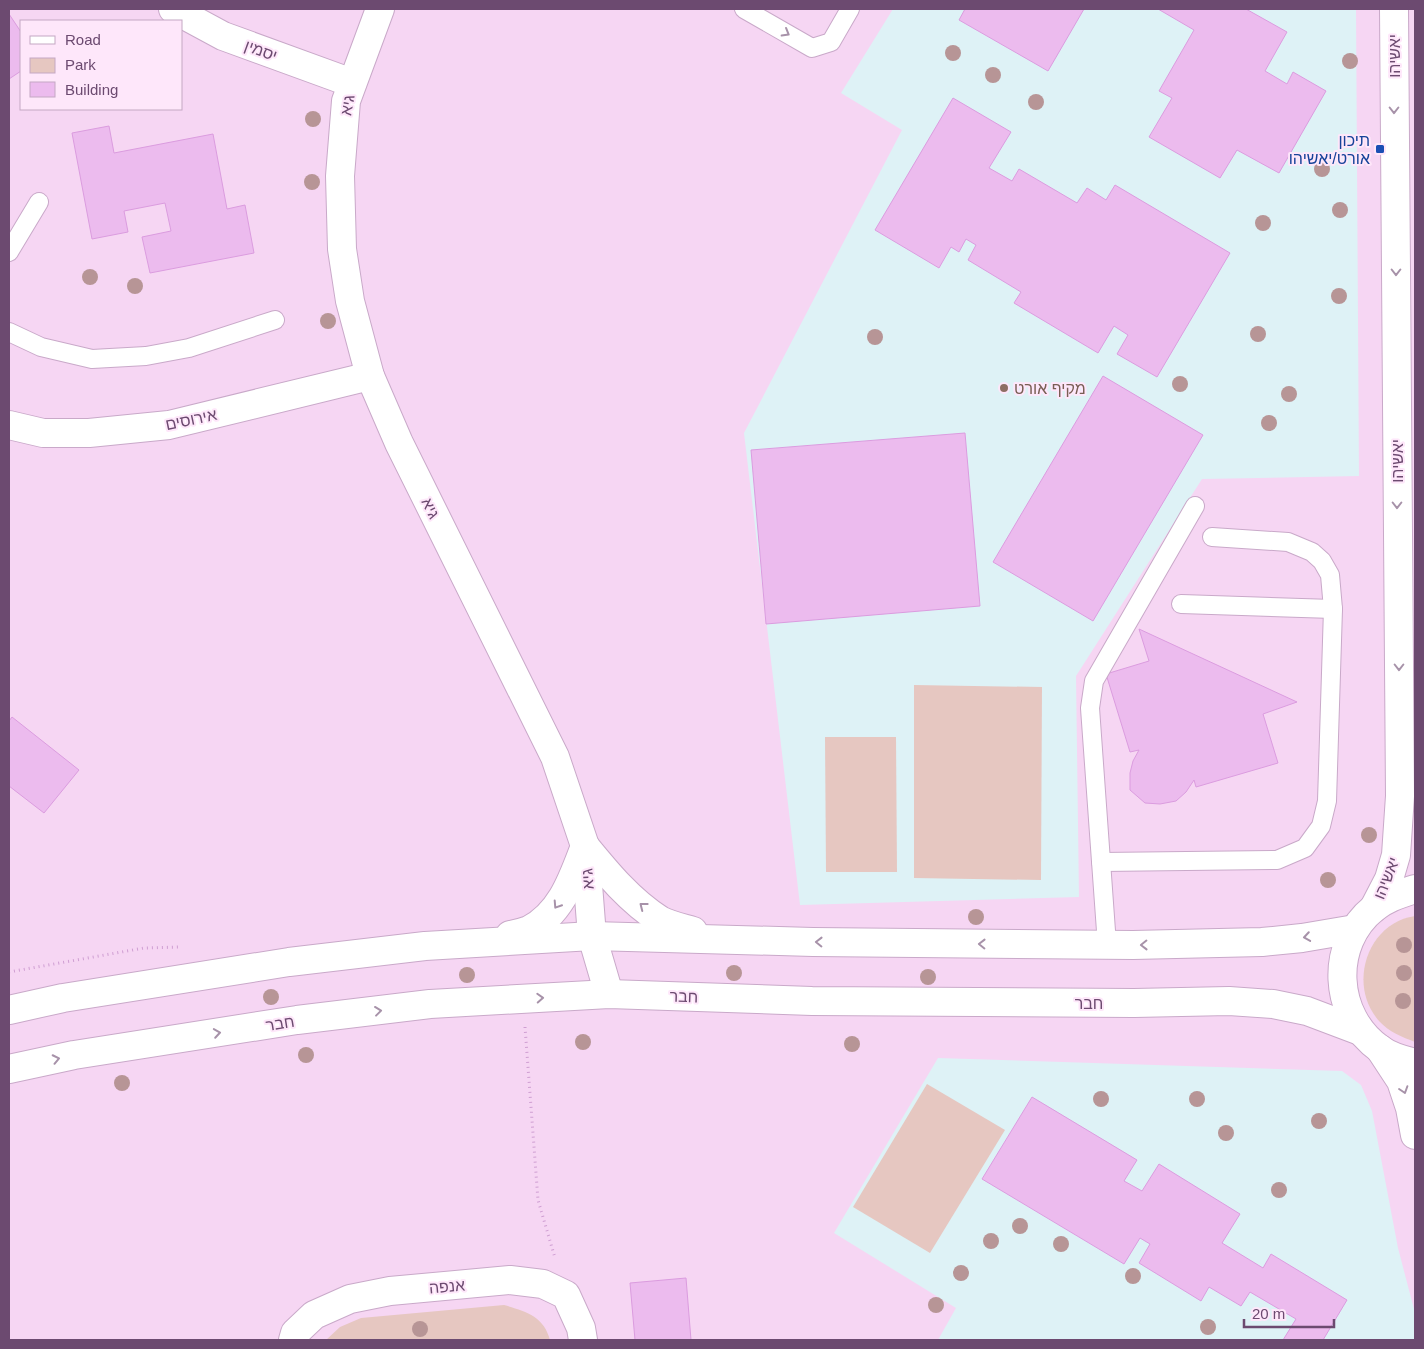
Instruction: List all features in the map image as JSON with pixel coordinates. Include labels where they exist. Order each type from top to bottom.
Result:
[{"type":"street","name":"יסמין","points":[[173,9],[223,36],[352,83]]},
{"type":"street","name":"גיא","points":[[380,9],[346,101],[340,176],[342,249],[350,301],[370,376],[399,443],[555,757],[585,846],[592,936],[609,994]]},
{"type":"street","name":"יאשיהו","points":[[1374,908],[1389,879],[1396,855],[1400,796],[1394,9]]},
{"type":"street","name":"אירוסים","points":[[9,426],[44,433],[90,433],[169,425],[370,376]]},
{"type":"street","points":[[487,942],[529,930],[554,912],[571,883],[585,846],[608,874],[632,898],[661,920],[719,939]]},
{"type":"street","points":[[1415,889],[1394,896],[1374,908],[1355,929],[1344,954],[1341,981],[1347,1007],[1360,1031],[1380,1049],[1401,1081],[1410,1108],[1415,1136]]},
{"type":"street","points":[[9,1010],[63,998],[289,962],[425,946],[487,942],[592,936],[813,942],[1107,945],[1229,944],[1302,938],[1355,929]]},
{"type":"street","name":"חבר","points":[[9,1069],[74,1055],[297,1020],[430,1004],[609,994],[822,1001],[1134,1003],[1229,1001],[1273,1004],[1307,1011],[1360,1031]]},
{"type":"street","points":[[1380,1049],[1400,1059],[1415,1063]]},
{"type":"street","name":"אנפה","points":[[293,1340],[295,1333],[314,1315],[350,1300],[390,1291],[510,1280],[543,1284],[566,1295]]},
{"type":"street","points":[[566,1295],[581,1328],[583,1340]]},
{"type":"lane","points":[[744,9],[812,48],[831,42],[850,9]]},
{"type":"lane","points":[[9,252],[39,202]]},
{"type":"lane","points":[[9,332],[41,347],[92,359],[146,356],[190,348],[275,320]]},
{"type":"lane","points":[[1107,945],[1090,708],[1094,681],[1194,506]]},
{"type":"lane","points":[[1101,862],[1277,860],[1305,848],[1321,826],[1327,801],[1333,609],[1330,575],[1322,561],[1312,552],[1288,542],[1212,537]]},
{"type":"lane","points":[[1181,604],[1333,609]]},
{"type":"path","points":[[523,999],[538,1200],[566,1295]]},
{"type":"shaded area","points":[[9,9],[1415,9],[1415,1340],[9,1340]]},
{"type":"shaded area","points":[[893,9],[1356,9],[1359,476],[1202,479],[1076,676],[1079,897],[800,905],[744,433],[902,130],[841,93]]},
{"type":"shaded area","points":[[938,1058],[1342,1071],[1361,1085],[1372,1111],[1398,1248],[1415,1313],[1415,1340],[938,1340],[956,1308],[834,1233]]},
{"type":"green space","points":[[914,685],[1042,687],[1041,880],[914,878]]},
{"type":"green space","points":[[825,737],[896,737],[897,872],[826,872]]},
{"type":"green space","points":[[1415,916],[1415,1042],[1391,1031],[1379,1021],[1369,1006],[1364,990],[1364,974],[1367,958],[1374,943],[1385,930],[1398,921]]},
{"type":"green space","points":[[927,1084],[1005,1130],[930,1253],[853,1207]]},
{"type":"green space","points":[[504,1305],[533,1316],[543,1325],[550,1340],[326,1340],[340,1327],[361,1318]]},
{"type":"building","points":[[965,9],[1084,9],[1048,71],[959,20]]},
{"type":"building","points":[[1158,9],[1246,9],[1287,32],[1265,71],[1287,84],[1293,72],[1326,91],[1279,173],[1237,150],[1220,178],[1149,137],[1172,98],[1159,91],[1194,30]]},
{"type":"building","points":[[9,14],[20,30],[20,72],[9,79]]},
{"type":"building","points":[[953,98],[1011,132],[989,168],[1012,181],[1019,169],[1077,203],[1087,188],[1106,200],[1115,185],[1230,253],[1157,377],[1117,354],[1128,335],[1114,326],[1098,353],[1014,303],[1021,292],[968,260],[976,245],[966,239],[959,252],[951,247],[939,268],[875,230]]},
{"type":"building","points":[[109,126],[114,153],[213,134],[227,209],[245,205],[254,253],[150,273],[142,237],[171,231],[165,203],[124,211],[128,232],[92,239],[72,133]]},
{"type":"building","points":[[1103,376],[1203,435],[1093,621],[993,562]]},
{"type":"building","points":[[965,433],[980,606],[766,624],[751,450]]},
{"type":"building","points":[[1139,629],[1297,702],[1263,714],[1278,763],[1196,787],[1194,780],[1186,792],[1176,801],[1160,804],[1145,803],[1130,790],[1130,773],[1133,761],[1139,750],[1130,752],[1106,674],[1149,661]]},
{"type":"building","points":[[12,717],[79,770],[44,813],[9,786],[9,721]]},
{"type":"building","points":[[1032,1097],[1137,1160],[1124,1181],[1142,1191],[1159,1164],[1240,1214],[1222,1243],[1263,1268],[1271,1254],[1347,1300],[1323,1340],[1283,1340],[1296,1319],[1250,1292],[1241,1306],[1209,1287],[1201,1301],[1139,1263],[1150,1244],[1140,1238],[1124,1264],[982,1179]]},
{"type":"building","points":[[686,1278],[691,1340],[635,1340],[630,1283]]},
{"type":"place","name":"תיכון אורט/יאשיהו","points":[[1380,149]]},
{"type":"place","name":"מקיף אורט","points":[[1004,388]]}]
